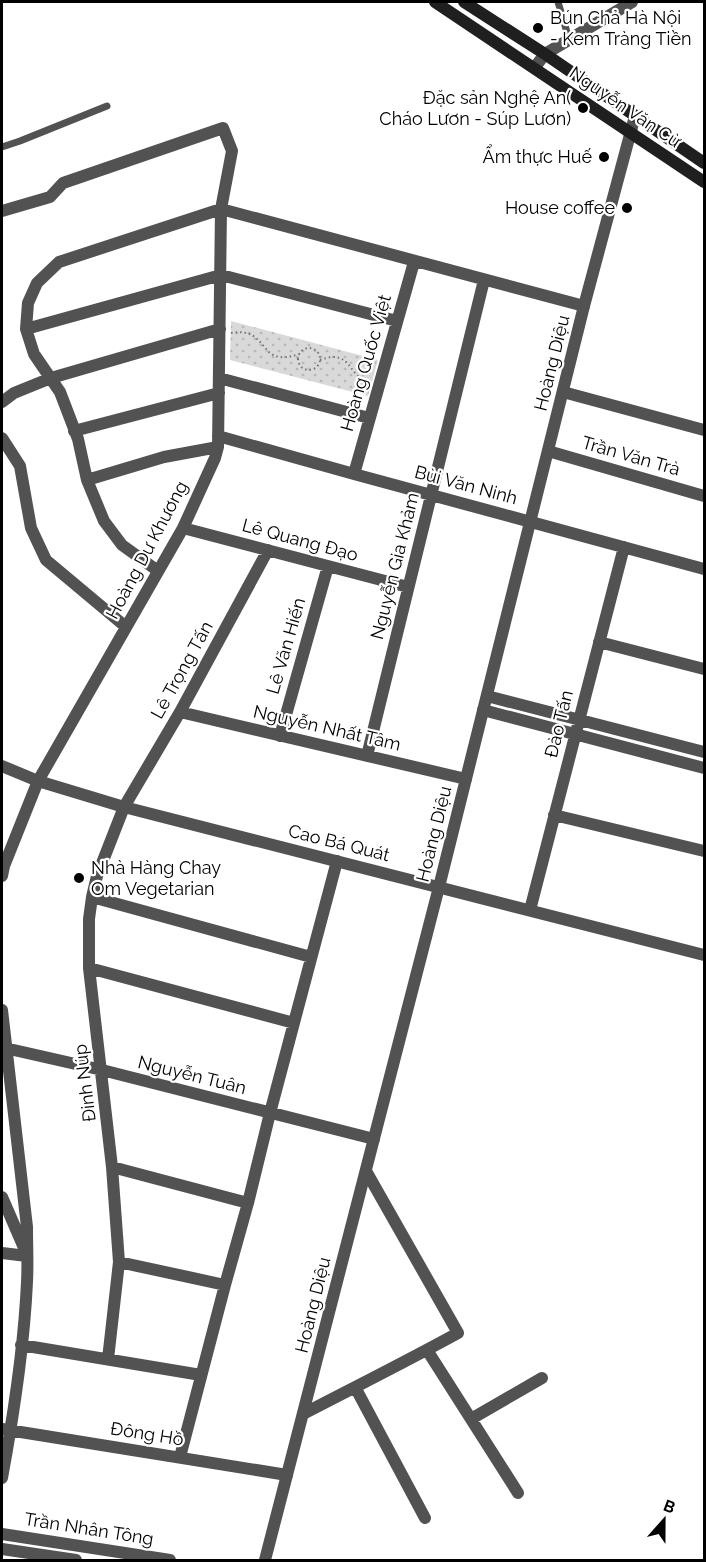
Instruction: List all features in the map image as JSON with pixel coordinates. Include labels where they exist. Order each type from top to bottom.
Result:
[{"type":"main road","name":"Nguyễn Văn Cừ","points":[[435,2],[705,182]]},
{"type":"main road","name":"Nguyễn Văn Cừ","points":[[464,2],[705,163]]},
{"type":"street","points":[[535,67],[544,54],[632,2]]},
{"type":"street","name":"Hoàng Diệu","points":[[266,1560],[439,887],[584,306],[635,116]]},
{"type":"street","name":"Hoàng Dư Khương","points":[[2,211],[50,197],[63,183],[222,128],[232,151],[221,209],[218,441],[215,458],[183,528],[38,781],[2,876]]},
{"type":"street","points":[[158,571],[122,544],[104,522],[87,480],[75,431],[60,392],[34,354],[26,329],[28,303],[37,283],[59,262],[221,209],[584,306]]},
{"type":"street","name":"Hoàng Quốc Việt","points":[[354,474],[414,262]]},
{"type":"street","points":[[26,329],[221,275],[397,321]]},
{"type":"street","name":"Nguyễn Gia Khảm","points":[[367,756],[484,280]]},
{"type":"street","points":[[2,402],[14,393],[51,378],[220,332]]},
{"type":"street","points":[[219,378],[369,418]]},
{"type":"street","points":[[563,392],[705,430]]},
{"type":"street","points":[[75,431],[219,393]]},
{"type":"street","points":[[2,438],[20,466],[31,528],[45,560],[126,627]]},
{"type":"street","points":[[87,480],[218,441]]},
{"type":"street","name":"Bùi Văn Ninh","points":[[218,441],[354,474],[705,569]]},
{"type":"street","name":"Trần Văn Trà","points":[[548,452],[705,496]]},
{"type":"street","name":"Lê Quang Đạo","points":[[183,528],[408,587]]},
{"type":"street","name":"Đào Tấn","points":[[530,910],[624,547]]},
{"type":"street","name":"Lê Trọng Tấn","points":[[124,807],[180,712],[268,550]]},
{"type":"street","name":"Lê Văn Hiến","points":[[280,736],[328,566]]},
{"type":"street","points":[[599,642],[705,669]]},
{"type":"street","points":[[487,696],[705,752]]},
{"type":"street","points":[[483,710],[705,768]]},
{"type":"street","name":"Nguyễn Nhất Tâm","points":[[180,712],[466,779]]},
{"type":"street","name":"Cao Bá Quát","points":[[2,766],[38,781],[124,807],[705,955]]},
{"type":"street","name":"Đinh Núp","points":[[108,1359],[119,1262],[112,1167],[89,968],[89,919],[97,876],[124,807]]},
{"type":"street","points":[[554,815],[705,851]]},
{"type":"street","points":[[180,1457],[337,861]]},
{"type":"street","points":[[92,897],[311,957]]},
{"type":"street","points":[[89,968],[294,1023]]},
{"type":"street","points":[[2,1011],[3,1048],[27,1227],[27,1282],[21,1345],[6,1430],[2,1478]]},
{"type":"street","name":"Nguyễn Tuân","points":[[3,1048],[374,1139]]},
{"type":"street","points":[[112,1167],[248,1203]]},
{"type":"street","points":[[303,1414],[458,1333],[366,1171]]},
{"type":"street","points":[[2,1197],[27,1256]]},
{"type":"street","points":[[2,1253],[27,1256]]},
{"type":"street","points":[[119,1262],[225,1285]]},
{"type":"street","points":[[21,1345],[201,1375]]},
{"type":"street","points":[[427,1350],[518,1493]]},
{"type":"street","points":[[471,1419],[543,1378]]},
{"type":"street","points":[[355,1387],[425,1518]]},
{"type":"street","name":"Đông Hồ","points":[[6,1430],[288,1475]]},
{"type":"street","name":"Trần Nhân Tông","points":[[2,1534],[170,1560]]},
{"type":"street","name":"Trần Nhân Tông","points":[[2,1549],[76,1560]]},
{"type":"lane","points":[[558,2],[569,39]]},
{"type":"lane","points":[[2,147],[107,106]]},
{"type":"path","points":[[220,332],[252,334],[274,356],[285,358],[299,354],[305,348],[312,349],[318,353],[320,360],[317,367],[306,370],[300,366],[299,354]]},
{"type":"path","points":[[320,360],[340,358],[350,364],[364,382],[380,381]]},
{"type":"shaded area","points":[[231,321],[378,360],[368,396],[230,360]]},
{"type":"place","name":"Bún Chả Hà Nội - Kem Tràng Tiền","points":[[538,28]]},
{"type":"place","name":"Đặc sản Nghệ An( Cháo Lươn - Súp Lươn)","points":[[583,108]]},
{"type":"place","name":"Ẩm thực Huế","points":[[604,157]]},
{"type":"place","name":"House coffee","points":[[627,208]]},
{"type":"place","name":"Nhà Hàng Chay Om Vegetarian","points":[[79,878]]}]
